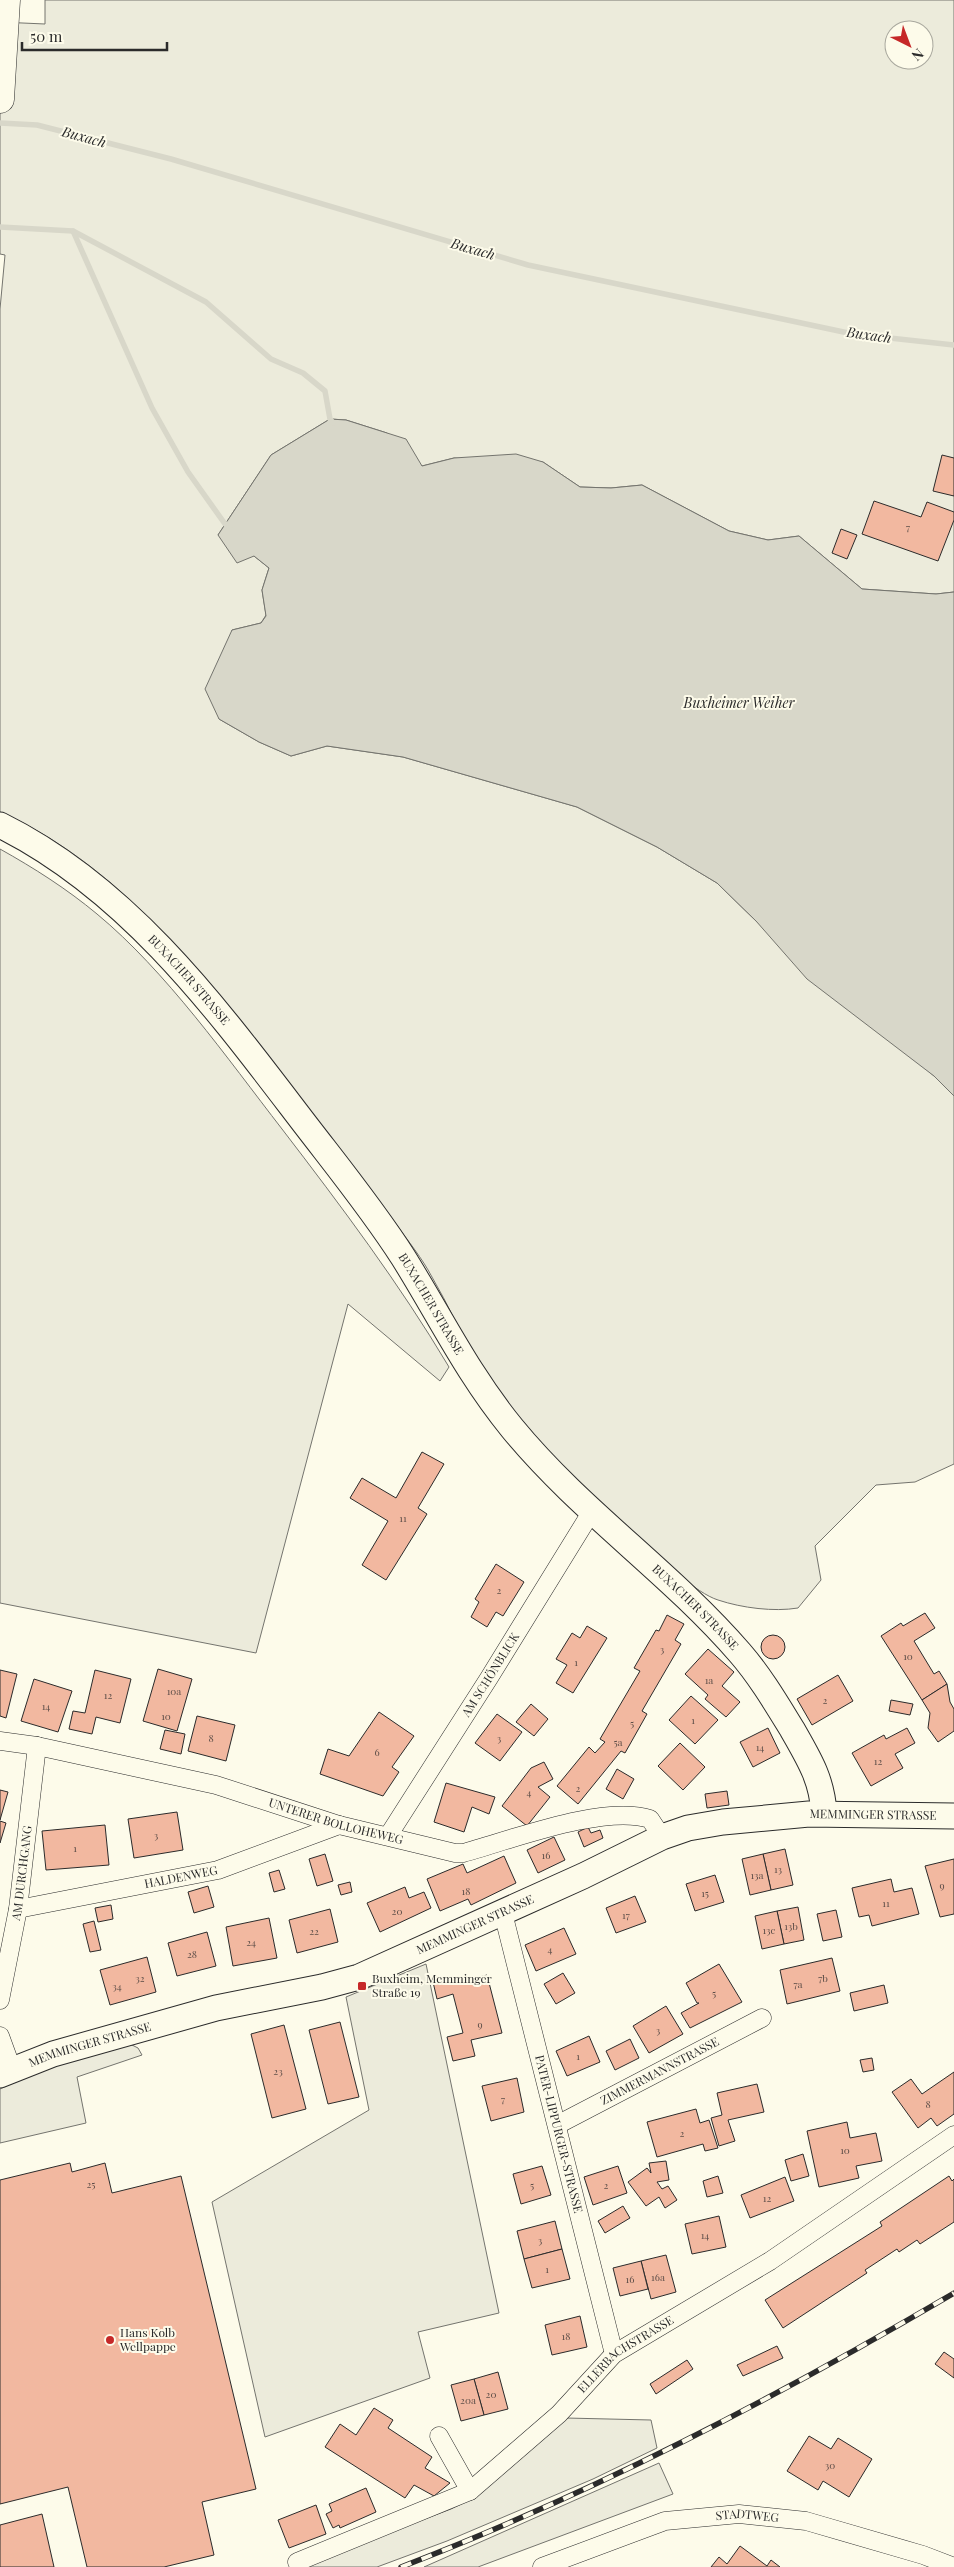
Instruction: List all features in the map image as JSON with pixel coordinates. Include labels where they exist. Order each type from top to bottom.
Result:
[{"type":"highway","points":[[0,99],[6,0]]},
{"type":"street","name":"BUXACHER STRASSE","points":[[0,825],[56,856],[99,890],[143,928],[181,971],[282,1094],[363,1200],[402,1256],[471,1373],[516,1433],[592,1511],[710,1622],[743,1656],[777,1705],[816,1772],[822,1791],[824,1814]]},
{"type":"street","name":"AM SCHÖNBLICK","points":[[388,1836],[489,1678],[592,1511]]},
{"type":"street","name":"UNTERER BOLLOHEWEG","points":[[0,1741],[37,1746],[216,1785],[339,1825],[436,1849],[464,1853],[559,1826],[612,1817],[635,1816],[650,1819],[662,1837]]},
{"type":"street","name":"AM DURCHGANG","points":[[0,2000],[18,1910],[37,1746]]},
{"type":"street","name":"MEMMINGER STRASSE","points":[[6,2072],[53,2054],[216,2008],[351,1980],[503,1913],[662,1837],[688,1828],[719,1823],[824,1814],[954,1816]]},
{"type":"street","name":"HALDENWEG","points":[[18,1910],[218,1870],[339,1825]]},
{"type":"street","name":"PATER-LIPPURGER-STRASSE","points":[[503,1913],[614,2354]]},
{"type":"street","name":"ZIMMERMANNSTRASSE","points":[[557,2125],[762,2018]]},
{"type":"street","points":[[0,2036],[6,2072]]},
{"type":"street","name":"ELLERBACHSTRASSE","points":[[297,2562],[470,2491],[559,2414],[614,2354],[770,2261],[954,2135]]},
{"type":"street","points":[[439,2436],[470,2491]]},
{"type":"street","name":"STADTWEG","points":[[542,2567],[665,2521],[739,2514],[806,2521],[923,2555],[954,2567]]},
{"type":"shaded area","points":[[45,0],[954,0],[954,592],[936,594],[862,589],[799,536],[768,540],[729,531],[642,485],[611,488],[580,487],[543,462],[454,458],[422,466],[387,433],[346,420],[330,419],[271,455],[218,535],[254,556],[269,568],[262,590],[266,615],[261,623],[232,630],[219,719],[259,742],[291,756],[327,746],[403,757],[577,807],[657,847],[717,883],[756,921],[934,1076],[954,1096],[954,1464],[915,1482],[876,1485],[815,1546],[821,1580],[798,1608],[779,1610],[748,1607],[718,1600],[700,1591],[669,1567],[575,1480],[532,1434],[493,1385],[470,1349],[438,1287],[415,1250],[382,1205],[218,996],[155,924],[120,891],[83,861],[43,835],[0,812],[0,309],[5,255],[0,254],[0,22],[45,24]]},
{"type":"shaded area","points":[[0,849],[50,879],[97,914],[123,937],[171,988],[195,1016],[348,1216],[390,1275],[449,1367],[440,1381],[348,1304],[256,1653],[0,1603]]},
{"type":"shaded area","points":[[426,1964],[499,2313],[418,2332],[430,2378],[265,2437],[212,2202],[369,2110],[346,1997]]},
{"type":"shaded area","points":[[128,2043],[138,2048],[142,2055],[77,2077],[86,2123],[0,2143],[0,2089],[43,2068]]},
{"type":"shaded area","points":[[566,2418],[651,2420],[657,2448],[593,2479],[447,2541],[377,2567],[297,2567],[451,2509],[475,2497]]},
{"type":"shaded area","points":[[659,2463],[673,2494],[478,2567],[424,2567]]},
{"type":"water","name":"Buxheimer Weiher","points":[[330,419],[346,420],[406,439],[422,466],[454,458],[516,454],[543,462],[580,487],[611,488],[642,485],[729,531],[768,540],[799,536],[862,589],[936,594],[954,592],[954,1096],[934,1076],[807,979],[756,921],[717,883],[657,847],[577,807],[403,757],[327,746],[291,756],[259,742],[219,719],[205,689],[232,630],[261,623],[266,616],[262,590],[269,568],[254,556],[237,563],[218,535],[271,455]]},
{"type":"building","points":[[942,455],[954,458],[954,496],[933,491]]},
{"type":"building","points":[[874,501],[921,517],[927,502],[954,512],[954,520],[938,561],[862,534]]},
{"type":"building","points":[[841,529],[857,535],[847,559],[832,553]]},
{"type":"building","points":[[422,1452],[444,1464],[418,1508],[427,1514],[386,1580],[362,1565],[388,1521],[350,1498],[362,1478],[396,1498]]},
{"type":"building","points":[[496,1564],[524,1582],[503,1616],[496,1612],[487,1627],[471,1617],[479,1602],[475,1599]]},
{"type":"building","points":[[925,1613],[935,1628],[914,1641],[934,1674],[939,1671],[947,1684],[922,1700],[881,1636],[901,1623],[903,1626]]},
{"type":"building","points":[[667,1615],[684,1624],[675,1640],[681,1644],[642,1711],[647,1714],[625,1753],[621,1751],[578,1804],[557,1786],[589,1747],[595,1753],[605,1742],[600,1739],[640,1671],[634,1668],[656,1630],[659,1631]]},
{"type":"building","points":[[587,1626],[607,1638],[573,1693],[556,1683],[567,1665],[556,1659],[572,1633],[580,1638]]},
{"type":"building","points":[[773,1635],[781,1639],[785,1647],[781,1655],[773,1659],[765,1655],[761,1647],[765,1639]]},
{"type":"building","points":[[708,1649],[734,1672],[722,1686],[740,1702],[726,1717],[705,1699],[708,1695],[685,1674]]},
{"type":"building","points":[[158,1669],[192,1679],[177,1731],[143,1721]]},
{"type":"building","points":[[0,1670],[17,1674],[6,1718],[0,1716]]},
{"type":"building","points":[[95,1670],[131,1679],[120,1723],[96,1717],[92,1734],[69,1729],[73,1711],[85,1713]]},
{"type":"building","points":[[838,1675],[853,1701],[812,1725],[797,1699]]},
{"type":"building","points":[[34,1679],[72,1691],[58,1732],[21,1721]]},
{"type":"building","points":[[947,1684],[950,1702],[954,1709],[954,1731],[938,1742],[928,1728],[930,1713],[922,1700]]},
{"type":"building","points":[[691,1696],[718,1720],[695,1744],[669,1720]]},
{"type":"building","points":[[891,1700],[913,1704],[910,1715],[889,1711]]},
{"type":"building","points":[[531,1704],[548,1719],[534,1736],[516,1722]]},
{"type":"building","points":[[379,1712],[414,1736],[392,1767],[399,1772],[383,1796],[320,1774],[328,1749],[349,1756]]},
{"type":"building","points":[[497,1714],[522,1732],[500,1761],[475,1743]]},
{"type":"building","points":[[197,1716],[235,1725],[226,1761],[188,1751]]},
{"type":"building","points":[[768,1728],[780,1753],[753,1767],[740,1742]]},
{"type":"building","points":[[907,1728],[915,1743],[895,1754],[903,1768],[871,1786],[852,1753],[884,1735],[886,1739]]},
{"type":"building","points":[[165,1730],[185,1734],[181,1754],[160,1749]]},
{"type":"building","points":[[680,1743],[705,1767],[683,1790],[658,1766]]},
{"type":"building","points":[[544,1762],[553,1779],[538,1787],[550,1797],[527,1826],[502,1806],[531,1768]]},
{"type":"building","points":[[617,1769],[634,1779],[623,1799],[606,1789]]},
{"type":"building","points":[[446,1783],[495,1797],[489,1814],[472,1807],[464,1832],[434,1822]]},
{"type":"building","points":[[0,1790],[8,1792],[0,1820]]},
{"type":"building","points":[[727,1791],[729,1805],[707,1808],[705,1794]]},
{"type":"building","points":[[177,1812],[183,1850],[134,1858],[128,1819]]},
{"type":"building","points":[[0,1821],[6,1823],[0,1843]]},
{"type":"building","points":[[105,1825],[109,1865],[46,1870],[42,1831]]},
{"type":"building","points":[[588,1827],[591,1833],[600,1830],[603,1838],[584,1847],[578,1832]]},
{"type":"building","points":[[554,1837],[565,1860],[538,1873],[527,1850]]},
{"type":"building","points":[[785,1849],[793,1885],[771,1890],[763,1854]]},
{"type":"building","points":[[325,1854],[333,1881],[317,1886],[309,1859]]},
{"type":"building","points":[[763,1854],[771,1890],[750,1895],[742,1859]]},
{"type":"building","points":[[504,1856],[516,1883],[471,1905],[468,1899],[440,1911],[427,1879],[463,1864],[467,1873]]},
{"type":"building","points":[[954,1859],[954,1914],[940,1917],[925,1866]]},
{"type":"building","points":[[279,1870],[285,1889],[274,1892],[269,1873]]},
{"type":"building","points":[[715,1875],[724,1902],[695,1911],[686,1884]]},
{"type":"building","points":[[891,1879],[894,1892],[912,1888],[919,1914],[872,1926],[869,1915],[859,1917],[852,1888]]},
{"type":"building","points":[[350,1882],[352,1892],[341,1895],[338,1885]]},
{"type":"building","points":[[208,1886],[214,1907],[194,1913],[188,1892]]},
{"type":"building","points":[[405,1887],[409,1898],[424,1892],[431,1908],[380,1932],[367,1903]]},
{"type":"building","points":[[635,1896],[646,1922],[616,1933],[606,1908]]},
{"type":"building","points":[[111,1905],[113,1919],[98,1922],[95,1908]]},
{"type":"building","points":[[798,1907],[804,1940],[784,1944],[777,1911]]},
{"type":"building","points":[[330,1909],[338,1942],[297,1953],[289,1920]]},
{"type":"building","points":[[836,1910],[842,1937],[823,1941],[817,1914]]},
{"type":"building","points":[[777,1911],[784,1944],[762,1949],[755,1916]]},
{"type":"building","points":[[269,1918],[277,1958],[233,1966],[226,1927]]},
{"type":"building","points":[[94,1921],[101,1950],[90,1952],[83,1924]]},
{"type":"building","points":[[564,1928],[576,1954],[536,1971],[525,1945]]},
{"type":"building","points":[[207,1932],[216,1966],[177,1976],[168,1943]]},
{"type":"building","points":[[147,1957],[156,1992],[110,2005],[100,1970]]},
{"type":"building","points":[[832,1958],[840,1991],[787,2004],[780,1970]]},
{"type":"building","points":[[719,1964],[742,2002],[690,2028],[681,2013],[699,2003],[697,2003],[686,1983]]},
{"type":"building","points":[[563,1973],[575,1993],[556,2004],[544,1984]]},
{"type":"building","points":[[487,1975],[502,2033],[471,2040],[475,2056],[453,2061],[447,2037],[463,2033],[453,1994],[437,1999],[433,1982],[451,1977],[453,1984]]},
{"type":"building","points":[[884,1985],[888,2003],[854,2011],[850,1993]]},
{"type":"building","points":[[666,2006],[683,2034],[649,2053],[633,2026]]},
{"type":"building","points":[[340,2022],[359,2097],[328,2104],[309,2030]]},
{"type":"building","points":[[284,2025],[306,2109],[272,2118],[251,2034]]},
{"type":"building","points":[[589,2036],[600,2062],[567,2076],[556,2051]]},
{"type":"building","points":[[630,2039],[639,2058],[615,2070],[606,2051]]},
{"type":"building","points":[[872,2058],[874,2070],[863,2072],[860,2060]]},
{"type":"building","points":[[954,2072],[954,2114],[937,2126],[931,2118],[918,2128],[892,2092],[911,2079],[922,2094]]},
{"type":"building","points":[[517,2078],[524,2112],[491,2121],[482,2086]]},
{"type":"building","points":[[757,2084],[764,2112],[728,2120],[735,2141],[719,2146],[711,2118],[722,2115],[717,2093]]},
{"type":"building","points":[[696,2109],[700,2123],[709,2120],[718,2148],[705,2151],[703,2144],[657,2157],[647,2122]]},
{"type":"building","points":[[847,2122],[850,2138],[876,2133],[882,2161],[856,2166],[859,2178],[819,2187],[807,2131]]},
{"type":"building","points":[[803,2154],[809,2176],[791,2181],[785,2160]]},
{"type":"building","points":[[666,2161],[669,2180],[657,2182],[662,2189],[668,2186],[677,2200],[665,2208],[659,2197],[646,2206],[628,2182],[647,2168],[651,2173],[649,2163]]},
{"type":"building","name":"Hans Kolb Wellpappe","points":[[70,2163],[72,2172],[105,2163],[112,2193],[181,2176],[256,2489],[202,2502],[214,2555],[164,2567],[87,2567],[68,2487],[0,2504],[0,2180]]},
{"type":"building","points":[[542,2166],[551,2195],[521,2204],[513,2174]]},
{"type":"building","points":[[618,2166],[627,2193],[593,2205],[584,2177]]},
{"type":"building","points":[[718,2176],[723,2193],[707,2197],[703,2181]]},
{"type":"building","points":[[949,2176],[952,2181],[954,2179],[954,2222],[920,2244],[917,2240],[899,2252],[897,2249],[865,2270],[867,2273],[783,2328],[765,2300],[882,2226],[880,2222]]},
{"type":"building","points":[[785,2177],[794,2201],[750,2218],[741,2195]]},
{"type":"building","points":[[623,2206],[630,2218],[605,2233],[598,2221]]},
{"type":"building","points":[[719,2216],[726,2247],[692,2254],[685,2224]]},
{"type":"building","points":[[555,2221],[562,2249],[524,2259],[517,2231]]},
{"type":"building","points":[[562,2249],[570,2279],[532,2288],[524,2259]]},
{"type":"building","points":[[666,2255],[676,2292],[651,2299],[641,2261]]},
{"type":"building","points":[[641,2261],[648,2289],[620,2296],[613,2268]]},
{"type":"building","points":[[580,2316],[587,2347],[552,2355],[545,2325]]},
{"type":"building","points":[[777,2346],[783,2358],[743,2376],[737,2365]]},
{"type":"building","points":[[944,2352],[954,2359],[954,2378],[935,2364]]},
{"type":"building","points":[[687,2360],[693,2369],[656,2394],[650,2384]]},
{"type":"building","points":[[498,2372],[508,2409],[484,2415],[474,2379]]},
{"type":"building","points":[[474,2379],[484,2415],[461,2421],[451,2385]]},
{"type":"building","points":[[374,2408],[393,2420],[388,2428],[432,2457],[425,2468],[450,2483],[434,2496],[414,2485],[405,2498],[325,2447],[340,2424],[356,2435]]},
{"type":"building","points":[[809,2436],[831,2449],[838,2438],[872,2459],[849,2497],[823,2481],[818,2490],[787,2471]]},
{"type":"building","points":[[366,2488],[376,2512],[340,2528],[339,2525],[333,2528],[326,2514],[332,2511],[329,2504]]},
{"type":"building","points":[[316,2505],[326,2534],[289,2548],[278,2520]]},
{"type":"building","points":[[42,2514],[54,2567],[0,2567],[0,2525]]},
{"type":"building","points":[[740,2546],[767,2566],[771,2560],[780,2567],[711,2567],[719,2557],[727,2564]]},
{"type":"waterway","name":"Buxach","points":[[0,123],[37,125],[171,159],[528,265],[853,334],[954,345]]},
{"type":"waterway","points":[[0,227],[73,231],[206,302],[271,359],[303,373],[325,391],[330,419],[333,423]]},
{"type":"waterway","points":[[73,231],[152,408],[188,472],[225,524],[232,525]]},
{"type":"railway","points":[[401,2567],[544,2508],[684,2441],[820,2369],[954,2293]]},
{"type":"place","name":"Buxheim, Memminger Straße 19","points":[[362,1986]]},
{"type":"place","name":"Hans Kolb Wellpappe","points":[[110,2340]]}]
